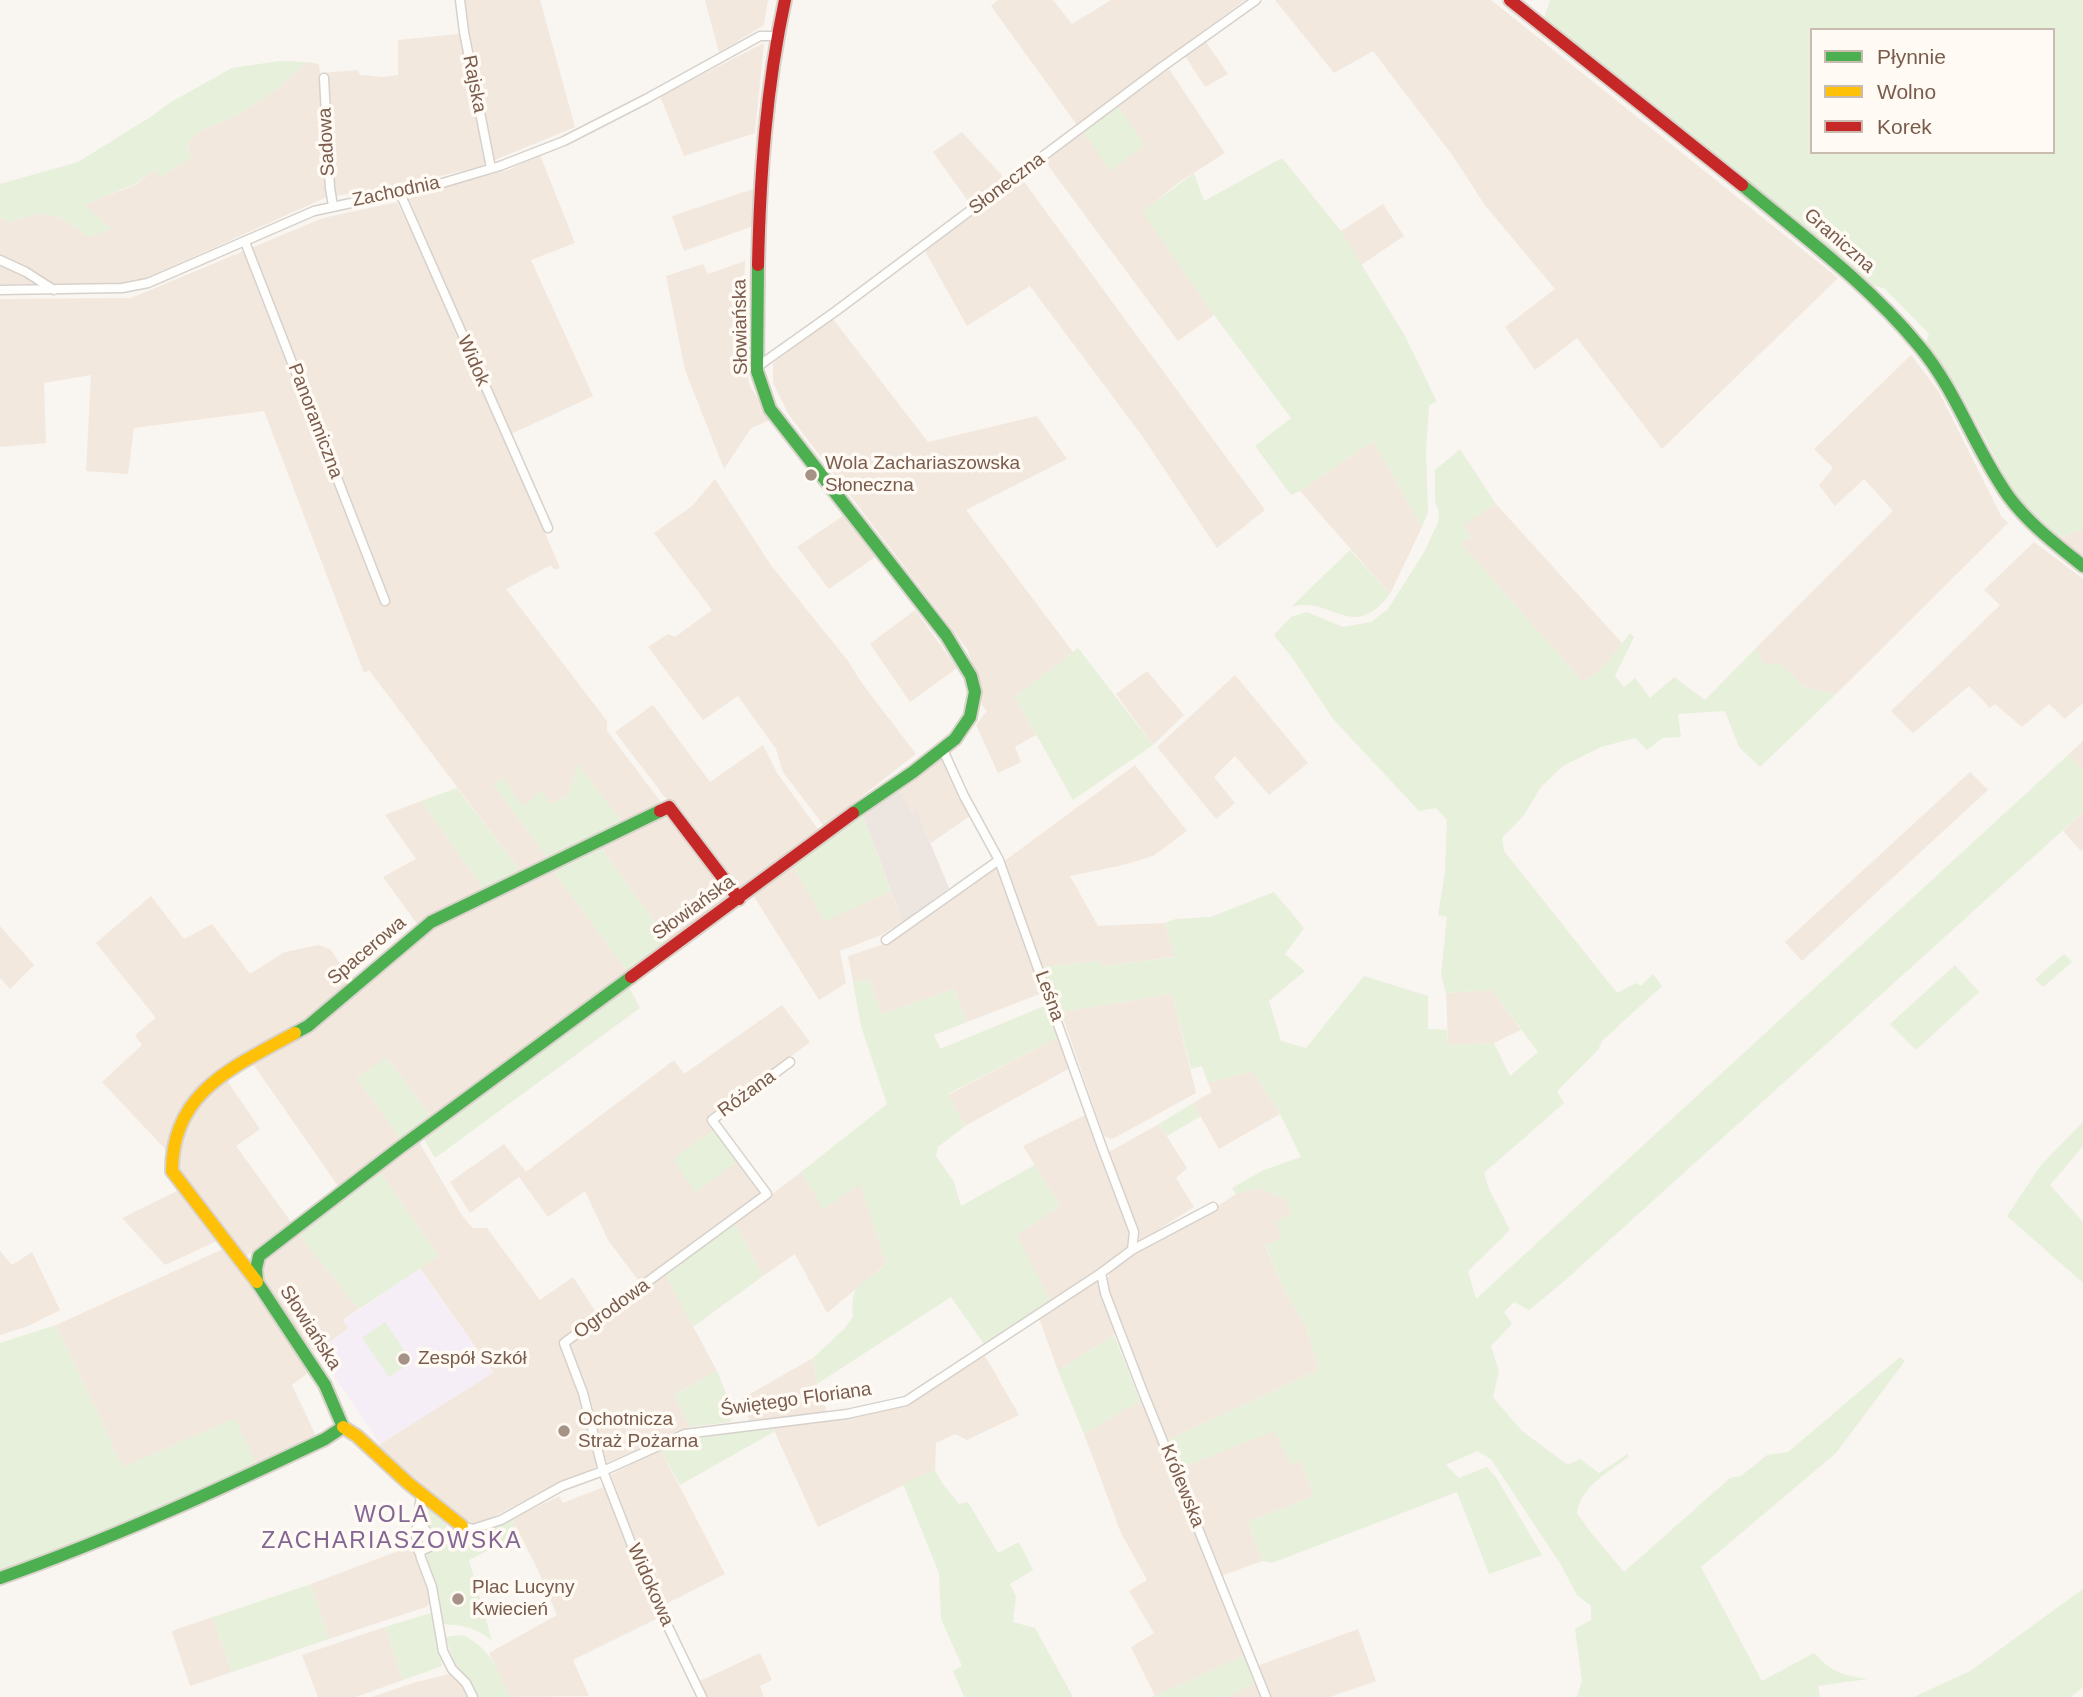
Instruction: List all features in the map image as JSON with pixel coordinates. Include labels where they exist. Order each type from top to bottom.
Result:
[{"type":"street","name":"Rajska","points":[[460,0],[491,168]]},
{"type":"street","name":"Słowiańska","points":[[343,1427],[325,1385],[257,1282],[259,1256],[835,827],[943,750],[965,727],[974,708],[974,681],[938,625],[770,409],[757,367],[765,111],[776,36],[785,0]]},
{"type":"street","name":"Słoneczna","points":[[757,367],[1256,0]]},
{"type":"street","name":"Graniczna","points":[[1510,0],[1724,169],[1875,298],[1920,347],[1940,376],[2017,508],[2050,540],[2083,566]]},
{"type":"street","name":"Zachodnia","points":[[0,290],[136,286],[166,277],[299,217],[333,206],[400,194],[491,168],[564,141],[760,36],[776,36]]},
{"type":"street","name":"Sadowa","points":[[324,78],[333,206]]},
{"type":"street","name":"Widok","points":[[400,194],[548,528]]},
{"type":"street","name":"Panoramiczna","points":[[245,242],[385,601]]},
{"type":"street","points":[[0,260],[26,271],[54,290]]},
{"type":"street","name":"Leśna","points":[[943,750],[964,796],[999,860],[1134,1232],[1132,1250]]},
{"type":"street","name":"Spacerowa","points":[[257,1282],[172,1171],[172,1149],[181,1120],[195,1099],[232,1068],[308,1026],[431,922],[669,807],[739,899]]},
{"type":"street","points":[[886,940],[999,860]]},
{"type":"street","name":"Różana","points":[[768,1194],[712,1120],[790,1062]]},
{"type":"street","name":"Ogrodowa","points":[[603,1471],[583,1393],[564,1343],[768,1194]]},
{"type":"street","name":"Świętego Floriana","points":[[462,1526],[473,1529],[491,1524],[562,1486],[603,1471],[685,1434],[847,1414],[906,1401],[1132,1250],[1213,1207]]},
{"type":"street","name":"Królewska","points":[[1101,1273],[1105,1293],[1141,1387],[1266,1697]]},
{"type":"street","points":[[0,1578],[80,1549],[172,1510],[325,1439],[343,1427],[357,1436],[421,1495],[462,1526],[452,1537],[419,1552]]},
{"type":"street","name":"Widokowa","points":[[603,1471],[645,1579],[702,1697]]},
{"type":"street","points":[[421,1495],[415,1536],[432,1587],[443,1651],[473,1697]]},
{"type":"street","points":[[418,1519],[432,1539],[444,1540]]},
{"type":"shaded area","points":[[457,0],[540,0],[575,127],[478,167],[390,188],[327,197],[146,278],[116,285],[0,284],[0,217],[9,222],[37,213],[59,217],[90,237],[110,229],[83,205],[135,185],[158,167],[160,178],[191,157],[187,145],[199,131],[236,116],[277,89],[307,62],[319,64],[320,73],[358,70],[360,75],[398,75],[398,40],[459,34]]},
{"type":"shaded area","points":[[705,0],[768,0],[764,25],[719,53]]},
{"type":"shaded area","points":[[998,0],[1053,0],[1072,24],[1111,0],[1245,0],[1077,125],[991,6]]},
{"type":"shaded area","points":[[1275,0],[1491,0],[1838,278],[1662,449],[1577,338],[1535,370],[1505,327],[1555,289],[1484,204],[1453,156],[1373,51],[1334,73]]},
{"type":"shaded area","points":[[1206,42],[1228,74],[1205,87],[1185,56]]},
{"type":"shaded area","points":[[764,43],[755,133],[684,156],[660,96]]},
{"type":"shaded area","points":[[1169,69],[1225,153],[1178,183],[1143,212],[1214,315],[1178,341],[1044,160]]},
{"type":"shaded area","points":[[962,132],[1005,179],[970,204],[933,152]]},
{"type":"shaded area","points":[[540,155],[575,243],[531,260],[593,396],[511,434],[408,197],[508,170]]},
{"type":"shaded area","points":[[1022,179],[1265,510],[1217,548],[1143,437],[1030,286],[967,326],[925,251]]},
{"type":"shaded area","points":[[753,189],[753,226],[684,251],[672,216]]},
{"type":"shaded area","points":[[397,202],[450,312],[560,568],[554,570],[551,565],[506,589],[607,721],[607,731],[664,806],[624,825],[578,765],[567,797],[550,804],[523,807],[503,778],[493,784],[550,861],[521,872],[369,670],[364,673],[264,411],[134,428],[128,474],[86,471],[91,375],[44,383],[46,443],[0,447],[0,299],[131,298],[323,218]]},
{"type":"shaded area","points":[[1383,204],[1404,236],[1361,265],[1341,231]]},
{"type":"shaded area","points":[[745,261],[743,353],[750,386],[770,420],[751,428],[724,469],[685,370],[666,276],[703,264],[708,274]]},
{"type":"shaded area","points":[[833,319],[928,442],[1037,416],[1067,459],[966,510],[1073,652],[1015,697],[1036,735],[1015,747],[1021,762],[998,773],[976,725],[987,711],[982,705],[980,683],[967,649],[789,415],[773,383],[773,363]]},
{"type":"shaded area","points":[[1911,355],[1939,392],[2001,516],[2008,523],[1836,694],[1806,688],[1779,663],[1765,666],[1756,648],[1893,511],[1864,479],[1835,506],[1819,485],[1833,468],[1814,449]]},
{"type":"shaded area","points":[[1373,441],[1422,527],[1390,594],[1300,491]]},
{"type":"shaded area","points":[[715,479],[770,564],[848,661],[916,754],[824,826],[783,772],[776,749],[738,696],[703,720],[648,647],[668,634],[675,637],[712,610],[654,533],[692,506]]},
{"type":"shaded area","points":[[1496,504],[1622,643],[1606,665],[1583,682],[1461,544],[1471,537],[1462,525]]},
{"type":"shaded area","points":[[843,516],[875,557],[829,589],[797,547]]},
{"type":"shaded area","points":[[2083,529],[2083,556],[2059,538]]},
{"type":"shaded area","points":[[2034,542],[2083,579],[2083,703],[2065,719],[2049,704],[2022,727],[1995,704],[1990,708],[1969,686],[1913,733],[1891,711],[2000,605],[1984,590]]},
{"type":"shaded area","points":[[915,610],[957,668],[910,702],[870,644]]},
{"type":"shaded area","points":[[1147,671],[1184,715],[1153,745],[1116,694]]},
{"type":"shaded area","points":[[1235,675],[1308,763],[1269,795],[1235,756],[1214,777],[1235,803],[1216,819],[1157,747]]},
{"type":"shaded area","points":[[653,705],[710,782],[763,745],[777,773],[818,829],[736,890],[615,732]]},
{"type":"shaded area","points":[[2083,741],[2083,770],[2068,755]]},
{"type":"shaded area","points":[[937,758],[943,759],[970,816],[931,843],[917,812],[912,815],[898,787]]},
{"type":"shaded area","points":[[1135,765],[1187,831],[1153,856],[1070,876],[1098,926],[1165,923],[1175,957],[1103,966],[1100,961],[1043,967],[1003,862]]},
{"type":"shaded area","points":[[1970,772],[1988,790],[1802,961],[1785,942]]},
{"type":"shaded area","points":[[898,787],[912,814],[917,811],[949,888],[903,922],[863,816]]},
{"type":"shaded area","points":[[421,801],[484,889],[418,925],[383,877],[416,859],[385,815]]},
{"type":"shaded area","points":[[667,811],[731,894],[668,941],[600,846]]},
{"type":"shaded area","points":[[2083,812],[2083,849],[2081,851],[2063,831]]},
{"type":"shaded area","points":[[793,865],[824,921],[891,891],[903,922],[881,935],[840,951],[846,983],[819,1000],[753,895]]},
{"type":"shaded area","points":[[992,867],[997,867],[1020,925],[1042,993],[967,1022],[954,989],[882,1014],[869,979],[853,982],[848,956],[887,943]]},
{"type":"shaded area","points":[[551,868],[627,971],[431,1117],[387,1058],[357,1078],[400,1138],[338,1186],[251,1061],[296,1037],[433,923]]},
{"type":"shaded area","points":[[151,896],[184,939],[212,924],[250,974],[285,952],[319,945],[331,950],[353,984],[309,1021],[197,1094],[167,1151],[102,1082],[142,1045],[135,1035],[156,1018],[96,943]]},
{"type":"shaded area","points":[[0,926],[34,965],[10,989],[0,978]]},
{"type":"shaded area","points":[[1492,990],[1521,1030],[1494,1043],[1448,1045],[1446,993]]},
{"type":"shaded area","points":[[1172,994],[1196,1093],[1112,1139],[1104,1136],[1061,1012]]},
{"type":"shaded area","points":[[782,1005],[810,1042],[707,1120],[762,1193],[641,1284],[608,1240],[585,1191],[548,1217],[519,1177],[470,1213],[450,1182],[504,1144],[526,1172],[674,1060],[684,1074]]},
{"type":"shaded area","points":[[1058,1037],[1070,1068],[965,1126],[948,1095]]},
{"type":"shaded area","points":[[1253,1071],[1280,1114],[1219,1149],[1193,1103],[1212,1092],[1208,1083]]},
{"type":"shaded area","points":[[226,1079],[260,1129],[236,1146],[291,1222],[241,1260],[177,1172],[176,1143],[188,1115],[199,1101]]},
{"type":"shaded area","points":[[1087,1114],[1128,1227],[1130,1243],[1126,1251],[1051,1302],[1016,1235],[1060,1206],[1023,1146]]},
{"type":"shaded area","points":[[1159,1124],[1187,1168],[1176,1178],[1194,1207],[1140,1241],[1107,1153]]},
{"type":"shaded area","points":[[419,1142],[463,1217],[473,1228],[487,1228],[540,1300],[573,1277],[601,1320],[665,1274],[717,1371],[674,1395],[690,1427],[559,1483],[477,1525],[455,1518],[380,1450],[380,1444],[493,1372],[420,1268],[439,1256],[379,1171]]},
{"type":"shaded area","points":[[801,1172],[817,1197],[860,1183],[886,1264],[827,1313],[795,1254],[763,1276],[735,1223]]},
{"type":"shaded area","points":[[1259,1188],[1286,1199],[1292,1214],[1282,1238],[1265,1246],[1284,1289],[1306,1326],[1319,1370],[1168,1440],[1137,1367],[1107,1280],[1111,1271],[1134,1251],[1206,1214],[1236,1194]]},
{"type":"shaded area","points":[[181,1189],[219,1240],[165,1265],[122,1218]]},
{"type":"shaded area","points":[[297,1232],[359,1309],[343,1320],[349,1328],[315,1353],[262,1281],[261,1268],[266,1257]]},
{"type":"shaded area","points":[[225,1248],[308,1373],[292,1385],[316,1436],[257,1465],[234,1419],[123,1467],[56,1325]]},
{"type":"shaded area","points":[[0,1251],[12,1265],[32,1252],[60,1310],[28,1326],[0,1335]]},
{"type":"shaded area","name":"Zespół Szkół","points":[[420,1268],[493,1373],[380,1444],[326,1364],[320,1349],[349,1329],[343,1321]]},
{"type":"shaded area","points":[[1097,1282],[1117,1333],[1058,1371],[1039,1318],[1090,1283]]},
{"type":"shaded area","points":[[984,1354],[1019,1415],[967,1440],[955,1434],[936,1443],[935,1470],[818,1527],[772,1426],[907,1402]]},
{"type":"shaded area","points":[[813,1358],[817,1384],[827,1412],[750,1421],[741,1399]]},
{"type":"shaded area","points":[[1142,1399],[1244,1656],[1155,1696],[1131,1647],[1154,1633],[1129,1591],[1147,1580],[1121,1533],[1084,1434]]},
{"type":"shaded area","points":[[1275,1430],[1290,1464],[1301,1461],[1314,1496],[1248,1522],[1262,1561],[1221,1576],[1180,1468]]},
{"type":"shaded area","points":[[660,1449],[725,1574],[662,1606],[646,1573],[611,1475]]},
{"type":"shaded area","points":[[606,1486],[638,1572],[660,1617],[573,1660],[589,1696],[510,1697],[489,1653],[557,1615],[512,1519],[559,1496],[563,1503]]},
{"type":"shaded area","points":[[414,1545],[433,1600],[426,1607],[329,1639],[311,1584]]},
{"type":"shaded area","points":[[213,1617],[232,1672],[190,1686],[172,1631]]},
{"type":"shaded area","points":[[385,1627],[403,1680],[356,1697],[318,1697],[302,1655]]},
{"type":"shaded area","points":[[1358,1629],[1376,1681],[1330,1697],[1270,1697],[1257,1666]]},
{"type":"shaded area","points":[[760,1653],[772,1680],[760,1686],[764,1697],[707,1697],[700,1681]]},
{"type":"shaded area","points":[[453,1673],[471,1697],[372,1697],[413,1683]]},
{"type":"shaded area","points":[[1256,1683],[1262,1697],[1225,1697]]},
{"type":"green space","points":[[1550,0],[2083,0],[2083,529],[2058,538],[2015,495],[1958,388],[1926,342],[1929,334],[1884,288],[1867,285],[1728,166],[1544,18]]},
{"type":"green space","points":[[280,61],[307,62],[277,89],[236,116],[199,131],[187,145],[191,157],[159,179],[157,168],[135,184],[84,205],[111,229],[90,237],[59,217],[37,213],[9,222],[0,217],[0,184],[78,162],[171,102],[232,68]]},
{"type":"green space","points":[[1118,106],[1145,145],[1110,171],[1083,131]]},
{"type":"green space","points":[[1282,158],[1341,231],[1405,336],[1437,402],[1429,405],[1426,450],[1428,512],[1422,527],[1373,441],[1291,495],[1255,446],[1291,418],[1142,212],[1194,173],[1204,201]]},
{"type":"green space","points":[[1460,449],[1496,504],[1463,525],[1471,537],[1461,544],[1583,682],[1606,665],[1630,633],[1634,637],[1615,676],[1624,687],[1635,678],[1650,698],[1674,677],[1705,700],[1756,648],[1765,665],[1779,663],[1806,688],[1836,694],[1760,767],[1739,747],[1725,711],[1678,714],[1681,737],[1662,738],[1647,750],[1635,738],[1601,747],[1563,766],[1541,787],[1524,815],[1502,838],[1504,851],[1617,993],[1636,983],[1641,986],[1653,974],[1662,986],[1602,1041],[1598,1050],[1557,1091],[1564,1103],[1484,1173],[1510,1230],[1468,1271],[1476,1299],[2068,755],[2083,770],[2083,812],[1562,1283],[1529,1310],[1514,1302],[1504,1312],[1512,1324],[1491,1346],[1499,1371],[1493,1397],[1522,1431],[1568,1465],[1580,1459],[1599,1473],[1628,1454],[1628,1457],[1589,1488],[1577,1513],[1624,1572],[1730,1478],[1741,1476],[1767,1455],[1788,1452],[1900,1357],[1905,1361],[1836,1453],[1701,1567],[1762,1681],[1814,1653],[1838,1672],[1868,1679],[1818,1686],[1820,1697],[1577,1697],[1582,1680],[1575,1629],[1591,1620],[1591,1606],[1577,1595],[1561,1565],[1491,1459],[1477,1451],[1446,1465],[1459,1478],[1487,1467],[1496,1477],[1542,1555],[1489,1574],[1457,1492],[1272,1563],[1262,1561],[1248,1522],[1314,1496],[1301,1461],[1290,1465],[1275,1431],[1180,1468],[1168,1440],[1319,1370],[1306,1326],[1284,1289],[1265,1245],[1282,1238],[1276,1223],[1291,1214],[1286,1199],[1259,1188],[1236,1194],[1232,1188],[1264,1170],[1301,1157],[1280,1114],[1253,1071],[1208,1083],[1202,1066],[1191,1069],[1172,994],[1061,1012],[1043,967],[1100,961],[1103,966],[1175,957],[1165,923],[1176,919],[1211,917],[1274,892],[1304,928],[1285,954],[1305,971],[1269,1001],[1281,1041],[1306,1048],[1364,976],[1428,996],[1428,1029],[1447,1030],[1448,1045],[1494,1043],[1510,1076],[1538,1052],[1492,990],[1446,993],[1441,975],[1447,917],[1438,915],[1445,872],[1447,820],[1436,808],[1419,811],[1334,720],[1274,635],[1291,617],[1307,612],[1343,627],[1371,622],[1388,609],[1423,554],[1438,523],[1435,470]]},
{"type":"green space","points":[[1350,550],[1390,594],[1376,608],[1364,615],[1353,617],[1319,607],[1291,607]]},
{"type":"green space","points":[[1078,648],[1153,745],[1073,800],[1015,697]]},
{"type":"green space","points":[[578,764],[624,825],[550,861],[493,784],[503,778],[523,806],[541,790],[550,804],[567,797]]},
{"type":"green space","points":[[457,788],[521,872],[484,889],[421,801]]},
{"type":"green space","points":[[863,816],[891,891],[824,922],[793,865]]},
{"type":"green space","points":[[600,846],[668,941],[627,971],[551,868]]},
{"type":"green space","points":[[2064,954],[2072,962],[2043,987],[2035,979]]},
{"type":"green space","points":[[1955,965],[1979,992],[1916,1050],[1890,1024]]},
{"type":"green space","points":[[869,979],[882,1014],[954,989],[967,1022],[934,1035],[940,1049],[1047,1005],[1058,1037],[948,1094],[965,1126],[938,1147],[936,1156],[954,1182],[961,1206],[1035,1165],[1060,1206],[1017,1235],[1051,1302],[984,1344],[951,1297],[817,1384],[813,1358],[853,1317],[854,1296],[859,1285],[886,1264],[860,1184],[822,1210],[801,1172],[887,1104],[861,1026],[853,982]]},
{"type":"green space","points":[[629,987],[640,1008],[435,1158],[424,1139]]},
{"type":"green space","points":[[386,1057],[431,1117],[400,1138],[357,1078]]},
{"type":"green space","points":[[1193,1103],[1201,1116],[1167,1136],[1159,1124]]},
{"type":"green space","points":[[2083,1122],[2083,1146],[2050,1185],[2083,1222],[2083,1283],[2007,1216],[2041,1165]]},
{"type":"green space","points":[[714,1129],[738,1161],[695,1193],[673,1159]]},
{"type":"green space","points":[[379,1171],[439,1256],[359,1309],[297,1232]]},
{"type":"green space","points":[[735,1223],[763,1276],[693,1327],[665,1274]]},
{"type":"green space","points":[[385,1322],[412,1362],[389,1377],[362,1338]]},
{"type":"green space","points":[[56,1325],[123,1467],[235,1418],[257,1465],[77,1543],[0,1570],[0,1343]]},
{"type":"green space","points":[[1114,1335],[1140,1401],[1084,1434],[1058,1371]]},
{"type":"green space","points":[[717,1371],[734,1413],[730,1422],[690,1427],[674,1395]]},
{"type":"green space","points":[[771,1426],[774,1432],[680,1485],[660,1449],[688,1440]]},
{"type":"green space","points":[[935,1470],[959,1504],[968,1502],[998,1553],[1019,1542],[1033,1570],[1010,1584],[1016,1596],[1013,1622],[1035,1628],[1073,1697],[964,1697],[953,1671],[962,1666],[941,1619],[939,1573],[903,1484]]},
{"type":"green space","points":[[430,1508],[444,1519],[447,1526],[443,1534],[436,1534],[430,1526],[427,1516]]},
{"type":"green space","name":"Plac Lucyny Kwiecień","points":[[512,1519],[519,1535],[469,1560],[492,1641],[468,1628],[441,1624],[426,1553]]},
{"type":"green space","points":[[311,1584],[329,1639],[232,1672],[213,1617]]},
{"type":"green space","points":[[2083,1589],[2083,1687],[2071,1697],[1914,1697],[1970,1671]]},
{"type":"green space","points":[[431,1613],[442,1666],[403,1680],[385,1627]]},
{"type":"green space","points":[[463,1635],[487,1654],[510,1697],[478,1697],[473,1685],[454,1662],[445,1637]]},
{"type":"green space","points":[[1244,1656],[1256,1683],[1225,1697],[1152,1697]]},
{"type":"traffic: fast","points":[[1742,185],[1835,262],[1900,324],[1944,382],[2009,497],[2034,525],[2083,566]]},
{"type":"traffic: fast","points":[[758,265],[757,371],[770,409],[946,635],[971,676],[975,692],[970,717],[955,739],[853,813]]},
{"type":"traffic: fast","points":[[295,1033],[308,1026],[431,922],[660,811]]},
{"type":"traffic: fast","points":[[343,1427],[325,1385],[257,1282],[259,1256],[398,1149],[631,977]]},
{"type":"traffic: fast","points":[[0,1578],[164,1513],[325,1439],[343,1427]]},
{"type":"traffic: slow","points":[[257,1282],[172,1171],[175,1143],[183,1120],[195,1101],[211,1085],[229,1071],[295,1033]]},
{"type":"traffic: slow","points":[[343,1427],[462,1526]]},
{"type":"traffic: jam","points":[[758,265],[765,132],[785,0]]},
{"type":"traffic: jam","points":[[1510,0],[1742,185]]},
{"type":"traffic: jam","points":[[660,811],[669,807],[739,899]]},
{"type":"traffic: jam","points":[[631,977],[853,813]]},
{"type":"place","name":"Wola Zachariaszowska Słoneczna","points":[[811,475]]},
{"type":"place","name":"Zespół Szkół","points":[[404,1359]]},
{"type":"place","name":"Ochotnicza Straż Pożarna","points":[[564,1431]]},
{"type":"place","name":"Plac Lucyny Kwiecień","points":[[458,1599]]},
{"type":"district","name":"WOLA ZACHARIASZOWSKA","points":[[392,1529]]}]
